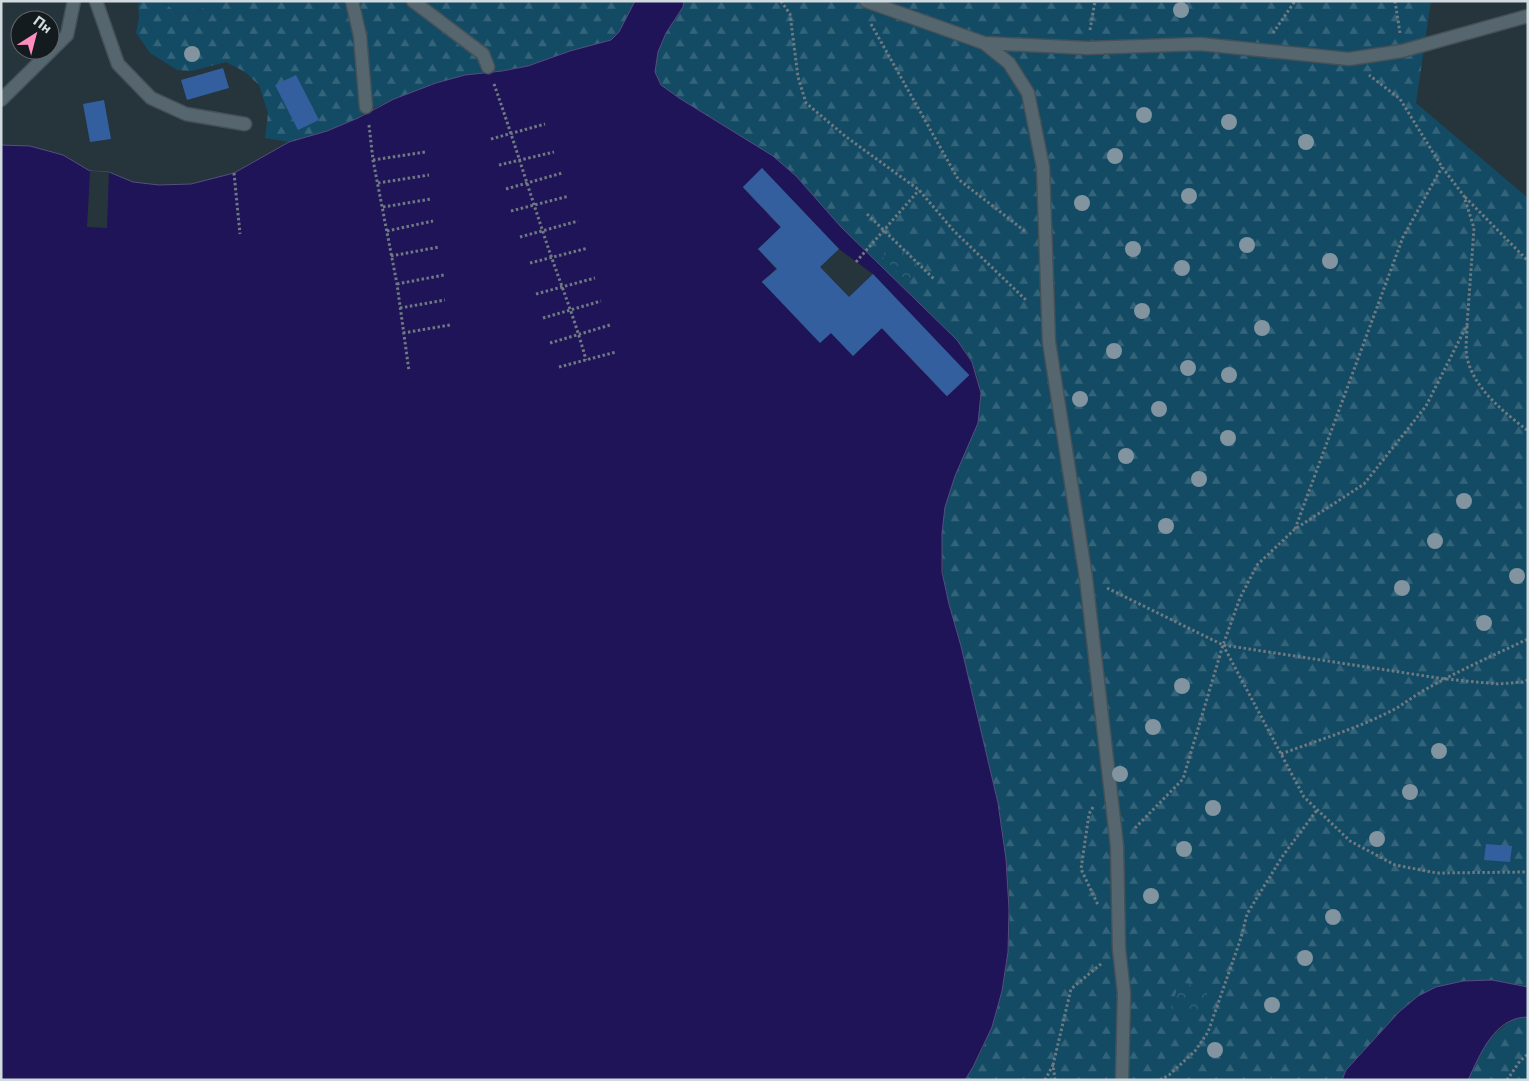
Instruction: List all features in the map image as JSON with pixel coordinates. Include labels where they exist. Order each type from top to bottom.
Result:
[{"type":"street","points":[[1,100],[67,34],[74,1]]},
{"type":"street","points":[[96,1],[118,64],[151,98],[186,114],[244,124]]},
{"type":"street","points":[[352,1],[360,36],[366,107]]},
{"type":"street","points":[[413,1],[483,54],[488,67]]},
{"type":"street","points":[[866,1],[984,43],[1087,48],[1200,44],[1349,59],[1402,51],[1528,16]]},
{"type":"street","points":[[984,43],[1009,63],[1028,93],[1043,167],[1049,342],[1086,578],[1117,846],[1118,949],[1124,993],[1122,1080]]},
{"type":"path","points":[[781,1],[790,14],[798,77],[806,103],[845,136],[919,190],[954,231],[1026,299],[1031,307]]},
{"type":"path","points":[[1087,48],[1095,1]]},
{"type":"path","points":[[1262,50],[1294,1]]},
{"type":"path","points":[[1395,1],[1402,51]]},
{"type":"path","points":[[868,18],[958,178],[1045,247]]},
{"type":"path","points":[[1349,59],[1400,99],[1442,167],[1464,196],[1528,261]]},
{"type":"path","points":[[488,67],[579,334],[586,360]]},
{"type":"path","points":[[366,107],[397,284],[409,371]]},
{"type":"path","points":[[491,139],[545,124]]},
{"type":"path","points":[[374,160],[425,152]]},
{"type":"path","points":[[499,165],[554,152]]},
{"type":"path","points":[[1295,529],[1403,237],[1442,167]]},
{"type":"path","points":[[506,189],[562,173]]},
{"type":"path","points":[[234,174],[240,234]]},
{"type":"path","points":[[378,184],[429,175]]},
{"type":"path","points":[[856,262],[919,190]]},
{"type":"path","points":[[511,211],[569,196]]},
{"type":"path","points":[[1464,196],[1474,228],[1467,325],[1467,356],[1475,378],[1496,403],[1528,430]]},
{"type":"path","points":[[383,207],[431,199]]},
{"type":"path","points":[[867,214],[935,280]]},
{"type":"path","points":[[387,231],[434,221]]},
{"type":"path","points":[[520,238],[578,221]]},
{"type":"path","points":[[392,256],[439,247]]},
{"type":"path","points":[[530,263],[588,248]]},
{"type":"path","points":[[397,284],[444,275]]},
{"type":"path","points":[[536,294],[595,278]]},
{"type":"path","points":[[400,308],[445,300]]},
{"type":"path","points":[[543,318],[601,301]]},
{"type":"path","points":[[403,333],[450,325]]},
{"type":"path","points":[[550,343],[610,325]]},
{"type":"path","points":[[1117,846],[1183,779],[1223,645],[1240,598],[1258,565],[1295,529],[1364,484],[1426,406],[1467,325]]},
{"type":"path","points":[[558,367],[616,352]]},
{"type":"path","points":[[1086,578],[1223,645],[1445,679],[1498,684],[1528,680]]},
{"type":"path","points":[[1282,754],[1361,725],[1385,714],[1403,705],[1425,689],[1528,639]]},
{"type":"path","points":[[1223,645],[1304,797],[1350,841],[1395,865],[1437,873],[1528,872]]},
{"type":"path","points":[[1102,913],[1081,869],[1089,814],[1108,777]]},
{"type":"path","points":[[1160,1080],[1169,1075],[1195,1051],[1208,1032],[1241,938],[1247,914],[1282,857],[1317,810]]},
{"type":"path","points":[[1045,1080],[1053,1065],[1071,989],[1118,949]]},
{"type":"path","points":[[1507,1080],[1520,1061],[1528,1054]]},
{"type":"path","points":[[1053,1065],[1055,1080]]},
{"type":"green space","points":[[141,1],[161,1],[181,15],[200,10],[207,1],[635,1],[619,32],[611,40],[570,51],[528,66],[436,83],[394,99],[367,111],[358,118],[327,131],[289,142],[265,138],[268,113],[259,85],[245,72],[226,62],[192,71],[177,70],[150,53],[136,33],[139,17],[138,5]]},
{"type":"green space","points":[[161,1],[207,1],[205,6],[194,13],[181,15]]},
{"type":"green space","points":[[684,1],[1431,1],[1416,103],[1528,198],[1528,987],[1523,985],[1399,1012],[1346,1070],[1342,1080],[965,1080],[983,1049],[995,1016],[1004,981],[1008,946],[1009,910],[1008,873],[996,798],[963,653],[947,596],[943,562],[942,528],[944,513],[952,483],[977,421],[980,407],[978,378],[971,359],[957,340],[841,227],[796,176],[773,156],[661,85],[655,72],[658,52],[666,33],[683,7]]},
{"type":"green space","points":[[903,234],[929,261],[908,282],[881,256]]},
{"type":"green space","points":[[1180,981],[1208,991],[1198,1019],[1170,1010]]},
{"type":"green space","points":[[1517,1017],[1528,1017],[1528,1080],[1468,1080],[1486,1044],[1498,1031]]},
{"type":"shaded area","points":[[635,1],[684,1],[683,7],[666,33],[658,52],[655,72],[661,85],[773,156],[796,176],[841,227],[957,340],[972,362],[981,393],[978,423],[955,476],[945,507],[942,533],[942,572],[998,803],[1006,859],[1009,909],[1008,952],[1002,991],[992,1027],[973,1067],[965,1080],[1,1080],[1,145],[30,146],[63,155],[90,171],[109,172],[133,182],[159,185],[191,184],[234,173],[289,142],[327,131],[358,118],[394,99],[436,83],[465,75],[528,66],[570,51],[611,40],[619,32]],"holes":[[[743,187],[969,375],[947,396],[882,328],[831,333],[762,282],[777,269],[781,227]]]},
{"type":"shaded area","points":[[1492,980],[1528,987],[1528,1017],[1506,1023],[1497,1030],[1483,1049],[1468,1080],[1342,1080],[1346,1070],[1399,1012],[1418,996],[1436,987],[1463,981]]},
{"type":"pier","points":[[762,168],[839,249],[873,274],[969,375],[947,396],[882,328],[853,356],[831,333],[820,343],[762,282],[776,269],[758,249],[781,227],[743,187]]},
{"type":"pier","points":[[90,171],[109,172],[107,228],[87,227]]},
{"type":"building","points":[[223,68],[229,88],[187,100],[181,80]]},
{"type":"building","points":[[296,75],[319,120],[298,130],[275,85]]},
{"type":"building","points":[[104,100],[111,139],[90,142],[83,104]]},
{"type":"building","points":[[762,168],[839,249],[820,267],[849,297],[873,274],[969,375],[947,396],[882,328],[853,356],[831,333],[820,343],[762,282],[777,269],[758,249],[781,227],[743,187]]},
{"type":"building","points":[[1486,844],[1512,846],[1510,862],[1484,860]]}]
